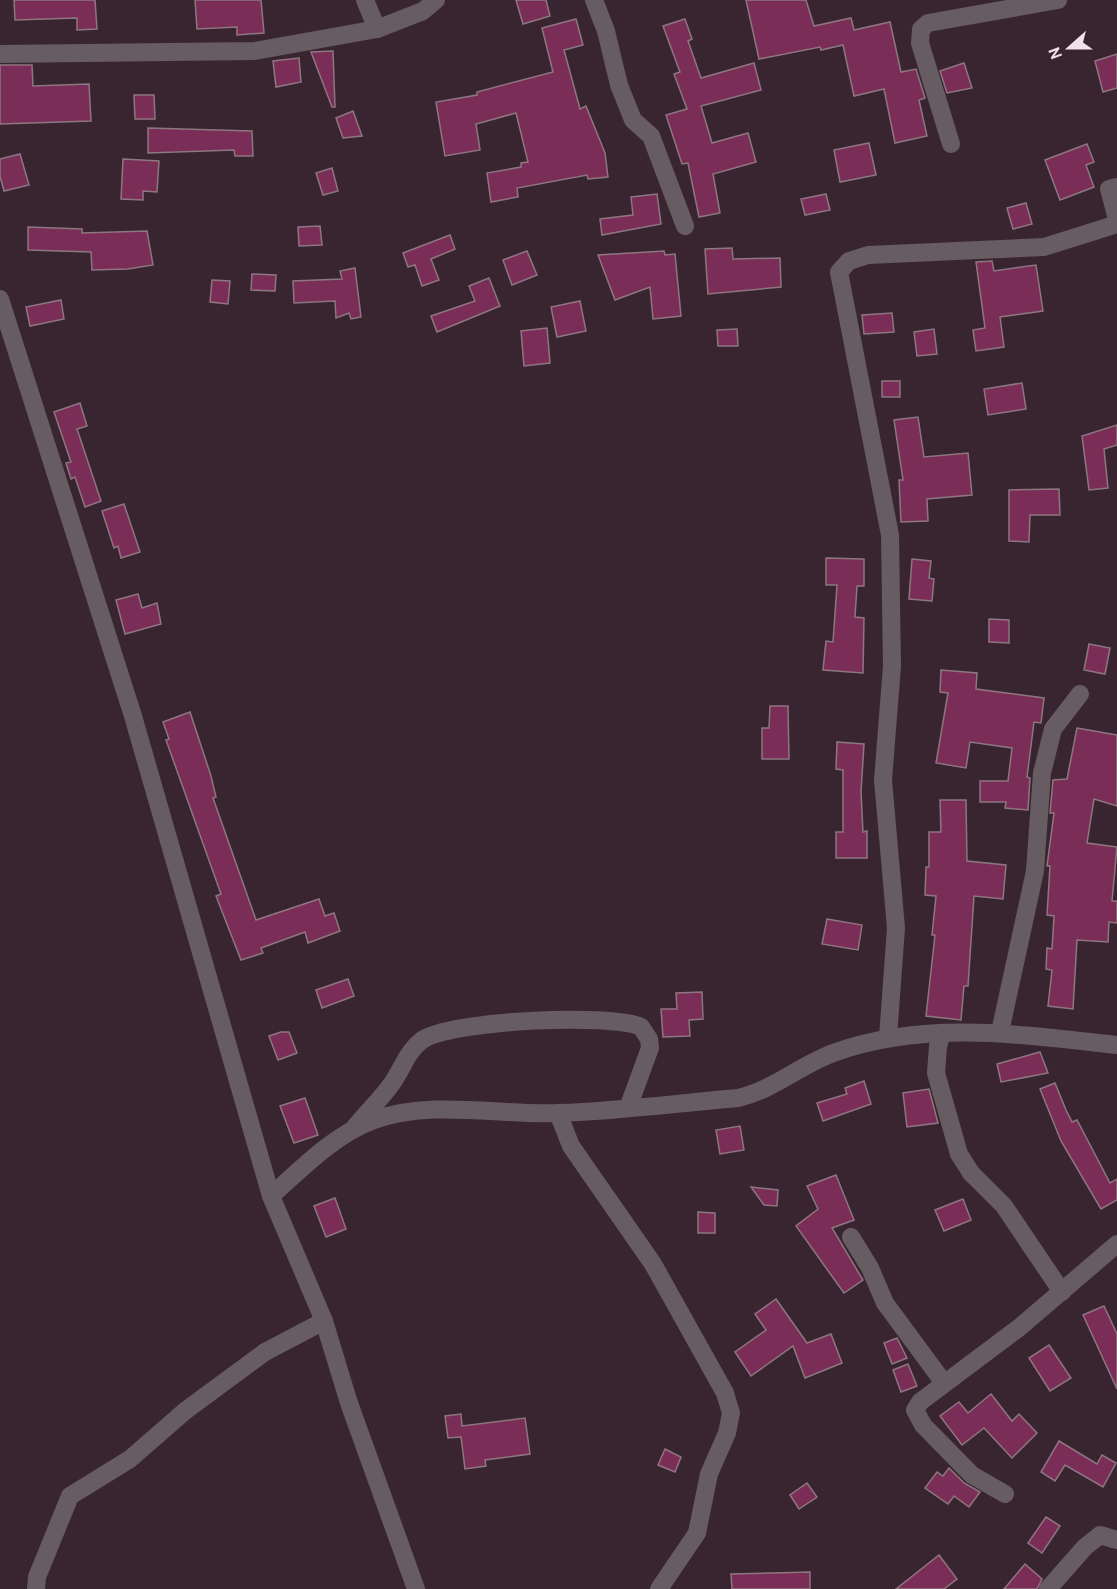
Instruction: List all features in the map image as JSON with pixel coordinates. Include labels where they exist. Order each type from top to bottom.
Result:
[{"type":"street","points":[[365,0],[377,29]]},
{"type":"street","points":[[0,54],[255,51],[377,29],[423,11],[436,0]]},
{"type":"street","points":[[594,0],[606,31],[619,85],[633,120],[651,136],[685,226]]},
{"type":"street","points":[[951,144],[920,43],[921,29],[928,23],[1058,0]]},
{"type":"street","points":[[1117,186],[1109,189],[1117,219]]},
{"type":"street","points":[[888,1037],[896,928],[883,780],[892,666],[890,535],[839,272],[849,261],[868,255],[1044,247],[1117,224]]},
{"type":"street","points":[[0,299],[133,716],[271,1196],[324,1322],[349,1403],[416,1589]]},
{"type":"street","points":[[1000,1032],[1035,871],[1042,772],[1053,729],[1080,694]]},
{"type":"street","points":[[350,1133],[394,1081],[404,1061],[423,1040],[454,1028],[486,1024],[574,1021],[620,1022],[641,1027],[649,1039],[650,1048],[628,1108]]},
{"type":"street","points":[[271,1196],[310,1160],[350,1133],[381,1119],[446,1108],[558,1113],[753,1095],[814,1060],[888,1037],[1000,1032],[1117,1046]]},
{"type":"street","points":[[942,1033],[938,1046],[936,1073],[958,1154],[977,1180],[1004,1206],[1062,1292]]},
{"type":"street","points":[[558,1113],[572,1146],[654,1264],[725,1393],[731,1413],[727,1433],[709,1474],[697,1533],[659,1589]]},
{"type":"street","points":[[851,1237],[870,1268],[885,1303],[944,1383]]},
{"type":"street","points":[[1005,1494],[972,1474],[918,1419],[915,1410],[920,1402],[1020,1327],[1117,1244]]},
{"type":"street","points":[[36,1589],[37,1577],[70,1496],[130,1459],[185,1411],[265,1352],[324,1322]]},
{"type":"street","points":[[1048,1589],[1085,1547],[1100,1535],[1117,1540]]},
{"type":"building","points":[[14,0],[95,0],[97,29],[77,30],[77,18],[15,20]]},
{"type":"building","points":[[195,0],[261,0],[264,33],[237,35],[237,27],[197,29]]},
{"type":"building","points":[[516,0],[546,0],[550,16],[523,24]]},
{"type":"building","points":[[746,0],[806,0],[814,26],[851,18],[854,30],[890,22],[901,72],[916,69],[925,98],[919,100],[927,136],[895,143],[884,89],[854,96],[843,45],[821,50],[820,47],[759,59]]},
{"type":"building","points":[[576,19],[583,45],[564,50],[580,109],[586,106],[605,153],[608,177],[588,179],[587,175],[517,188],[518,197],[491,202],[487,173],[521,167],[521,163],[528,162],[516,113],[476,124],[480,150],[445,156],[436,102],[477,95],[477,92],[553,72],[542,28]]},
{"type":"building","points":[[685,19],[692,39],[688,41],[701,78],[754,63],[761,90],[701,106],[712,143],[748,133],[756,162],[713,174],[720,213],[699,217],[688,163],[682,164],[666,115],[687,109],[674,74],[680,72],[663,26]]},
{"type":"building","points":[[333,51],[335,107],[332,107],[311,52]]},
{"type":"building","points":[[1117,54],[1117,88],[1103,92],[1095,61]]},
{"type":"building","points":[[299,58],[301,82],[276,87],[273,61]]},
{"type":"building","points":[[964,63],[972,88],[947,93],[940,71]]},
{"type":"building","points":[[0,65],[32,65],[33,86],[89,84],[91,121],[0,124]]},
{"type":"building","points":[[134,95],[154,95],[155,119],[135,119]]},
{"type":"building","points":[[353,111],[362,136],[343,138],[336,118]]},
{"type":"building","points":[[148,128],[252,131],[253,156],[235,156],[234,150],[148,153]]},
{"type":"building","points":[[869,143],[876,175],[840,182],[834,150]]},
{"type":"building","points":[[1087,144],[1094,162],[1086,165],[1094,187],[1060,200],[1045,160]]},
{"type":"building","points":[[20,154],[29,185],[4,191],[0,176],[0,159]]},
{"type":"building","points":[[123,159],[159,161],[157,192],[143,191],[143,200],[121,199]]},
{"type":"building","points":[[332,168],[338,191],[323,195],[316,173]]},
{"type":"building","points":[[657,194],[661,224],[602,235],[600,219],[633,215],[631,197]]},
{"type":"building","points":[[826,194],[830,210],[805,215],[801,199]]},
{"type":"building","points":[[1026,203],[1032,224],[1013,229],[1007,208]]},
{"type":"building","points":[[320,226],[322,245],[299,246],[298,227]]},
{"type":"building","points":[[28,227],[82,229],[82,233],[147,231],[153,265],[128,269],[92,270],[91,252],[28,250]]},
{"type":"building","points":[[450,235],[455,249],[431,259],[439,280],[422,286],[415,265],[408,267],[403,253]]},
{"type":"building","points":[[732,248],[733,259],[780,258],[781,287],[708,294],[705,249]]},
{"type":"building","points":[[527,251],[537,275],[512,285],[503,260]]},
{"type":"building","points":[[664,251],[665,255],[675,254],[681,316],[653,319],[650,287],[615,300],[598,255]]},
{"type":"building","points":[[992,261],[994,271],[1036,265],[1043,311],[1000,317],[1004,347],[976,351],[973,330],[985,328],[976,262]]},
{"type":"building","points":[[355,268],[361,317],[351,319],[349,313],[336,318],[335,301],[294,303],[293,281],[342,279],[340,271]]},
{"type":"building","points":[[252,274],[276,275],[275,291],[251,290]]},
{"type":"building","points":[[489,278],[500,306],[437,332],[431,316],[475,301],[469,286]]},
{"type":"building","points":[[212,280],[230,281],[228,304],[210,302]]},
{"type":"building","points":[[61,300],[64,319],[30,326],[26,307]]},
{"type":"building","points":[[580,301],[586,331],[557,337],[551,307]]},
{"type":"building","points":[[892,313],[894,332],[864,334],[862,315]]},
{"type":"building","points":[[547,328],[550,363],[524,366],[521,331]]},
{"type":"building","points":[[737,329],[738,346],[718,346],[717,330]]},
{"type":"building","points":[[934,329],[937,354],[917,356],[914,332]]},
{"type":"building","points":[[882,381],[900,381],[900,397],[882,397]]},
{"type":"building","points":[[1022,383],[1026,409],[988,415],[984,389]]},
{"type":"building","points":[[80,403],[87,426],[77,429],[101,501],[85,507],[75,477],[71,479],[66,463],[71,462],[54,412]]},
{"type":"building","points":[[918,417],[924,457],[968,453],[972,495],[927,499],[928,521],[901,522],[899,480],[903,480],[894,420]]},
{"type":"building","points":[[1117,425],[1117,445],[1104,449],[1108,488],[1089,490],[1082,436]]},
{"type":"building","points":[[1059,489],[1060,515],[1030,515],[1029,542],[1009,541],[1009,490]]},
{"type":"building","points":[[124,504],[140,552],[121,558],[118,546],[114,548],[102,511]]},
{"type":"building","points":[[826,558],[864,559],[864,586],[857,586],[855,617],[864,618],[863,673],[823,670],[826,641],[833,642],[837,585],[826,585]]},
{"type":"building","points":[[912,559],[931,561],[929,578],[934,579],[932,601],[909,599]]},
{"type":"building","points":[[138,594],[142,608],[157,603],[161,624],[125,634],[116,600]]},
{"type":"building","points":[[989,619],[1009,620],[1009,643],[989,642]]},
{"type":"building","points":[[1089,644],[1110,648],[1105,674],[1084,670]]},
{"type":"building","points":[[941,670],[977,673],[976,689],[1044,698],[1041,723],[1034,722],[1027,777],[1030,778],[1028,810],[1005,808],[1006,802],[980,802],[980,781],[1008,781],[1012,748],[970,742],[966,768],[936,763],[948,693],[940,692]]},
{"type":"building","points":[[770,706],[788,706],[789,759],[762,759],[762,728],[769,728]]},
{"type":"building","points":[[190,712],[211,776],[216,797],[213,798],[256,920],[319,899],[325,916],[334,913],[340,931],[308,943],[305,932],[261,948],[263,953],[241,960],[216,896],[221,894],[166,740],[169,739],[163,722]]},
{"type":"building","points":[[1077,728],[1117,735],[1117,806],[1094,799],[1087,843],[1117,847],[1112,901],[1117,901],[1117,923],[1109,922],[1108,942],[1077,940],[1073,1009],[1048,1006],[1052,970],[1046,969],[1047,948],[1052,949],[1054,916],[1047,915],[1050,866],[1047,866],[1054,813],[1050,813],[1053,780],[1067,779]]},
{"type":"building","points":[[837,742],[864,744],[861,792],[863,832],[867,831],[867,858],[836,858],[836,832],[843,832],[843,770],[836,769]]},
{"type":"building","points":[[940,800],[966,800],[967,861],[1006,865],[1003,899],[974,896],[968,986],[964,986],[961,1020],[926,1016],[935,935],[932,935],[936,896],[925,895],[926,867],[929,867],[929,832],[941,832]]},
{"type":"building","points":[[827,919],[862,925],[858,950],[822,944]]},
{"type":"building","points":[[348,979],[354,996],[322,1008],[316,990]]},
{"type":"building","points":[[702,992],[703,1019],[689,1020],[690,1036],[663,1037],[661,1009],[677,1009],[676,993]]},
{"type":"building","points":[[289,1032],[297,1053],[278,1060],[269,1036]]},
{"type":"building","points":[[1040,1052],[1048,1073],[1001,1082],[997,1064]]},
{"type":"building","points":[[864,1081],[871,1104],[823,1121],[817,1103],[847,1094],[845,1088]]},
{"type":"building","points":[[1055,1083],[1072,1122],[1077,1120],[1110,1183],[1117,1179],[1117,1200],[1101,1209],[1061,1141],[1040,1089]]},
{"type":"building","points":[[929,1089],[938,1123],[907,1127],[903,1093]]},
{"type":"building","points":[[305,1098],[318,1135],[294,1143],[280,1106]]},
{"type":"building","points":[[740,1126],[744,1150],[720,1154],[716,1130]]},
{"type":"building","points":[[836,1175],[854,1220],[832,1228],[863,1280],[844,1293],[796,1226],[818,1209],[807,1186]]},
{"type":"building","points":[[751,1187],[778,1190],[777,1206],[764,1205]]},
{"type":"building","points":[[335,1198],[346,1229],[326,1237],[314,1206]]},
{"type":"building","points":[[963,1199],[971,1220],[944,1231],[935,1210]]},
{"type":"building","points":[[698,1212],[715,1213],[715,1233],[698,1233]]},
{"type":"building","points":[[776,1299],[807,1343],[831,1334],[842,1363],[805,1378],[793,1346],[751,1376],[735,1352],[766,1330],[755,1314]]},
{"type":"building","points":[[1104,1306],[1117,1334],[1117,1389],[1083,1315]]},
{"type":"building","points":[[897,1338],[907,1358],[892,1364],[884,1343]]},
{"type":"building","points":[[1049,1345],[1071,1378],[1050,1391],[1029,1358]]},
{"type":"building","points":[[908,1364],[917,1386],[901,1392],[893,1370]]},
{"type":"building","points":[[991,1394],[1012,1421],[1019,1414],[1037,1433],[1012,1458],[984,1428],[962,1445],[940,1416],[959,1402],[968,1413]]},
{"type":"building","points":[[461,1414],[462,1426],[525,1418],[530,1454],[485,1460],[486,1466],[465,1469],[461,1437],[448,1438],[445,1416]]},
{"type":"building","points":[[1059,1441],[1097,1464],[1102,1455],[1116,1463],[1103,1487],[1065,1465],[1055,1481],[1041,1472]]},
{"type":"building","points":[[665,1449],[681,1457],[675,1472],[658,1465]]},
{"type":"building","points":[[949,1468],[964,1483],[980,1492],[969,1507],[954,1496],[948,1504],[925,1488],[937,1472],[943,1476]]},
{"type":"building","points":[[807,1483],[817,1497],[799,1509],[790,1495]]},
{"type":"building","points":[[1046,1517],[1060,1526],[1042,1553],[1028,1543]]},
{"type":"building","points":[[939,1555],[957,1579],[944,1589],[896,1589]]},
{"type":"building","points":[[1025,1564],[1042,1579],[1037,1589],[1004,1589]]},
{"type":"building","points":[[810,1572],[810,1589],[732,1589],[731,1574]]}]
